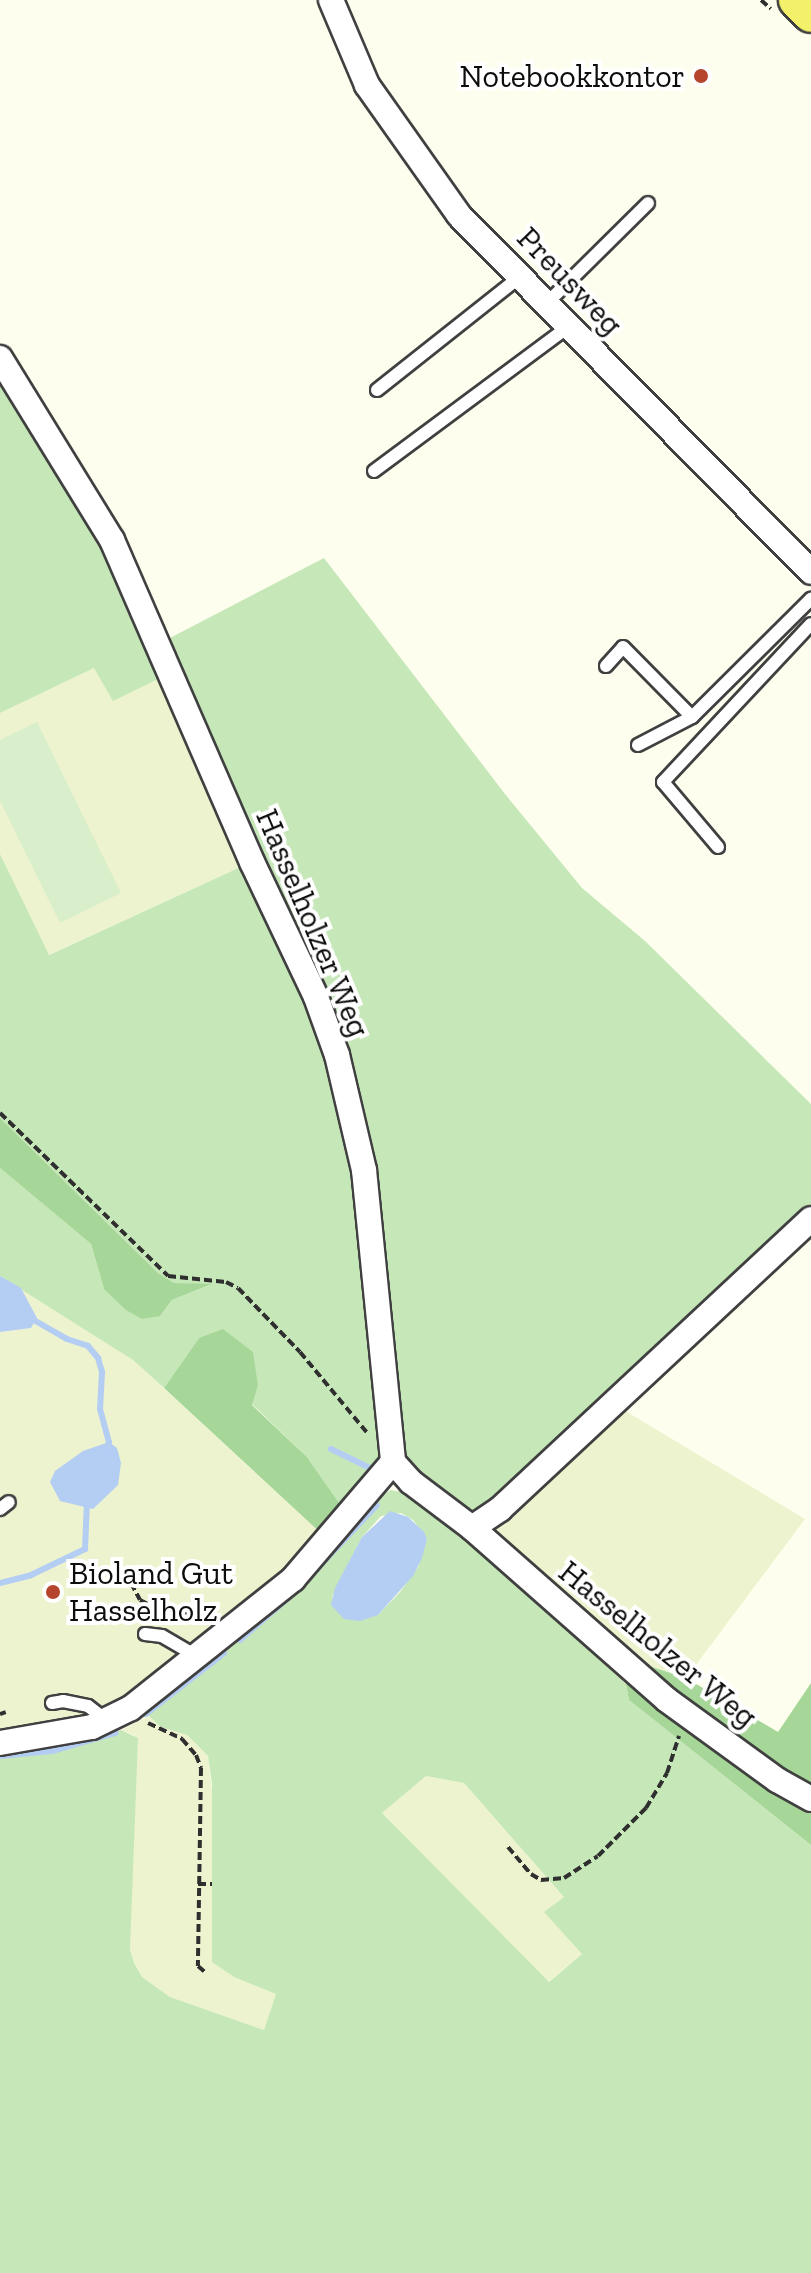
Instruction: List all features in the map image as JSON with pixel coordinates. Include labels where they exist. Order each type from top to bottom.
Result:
[{"type":"main road","points":[[798,0],[811,13]]},
{"type":"street","name":"Preusweg","points":[[331,0],[367,85],[459,215],[811,572]]},
{"type":"street","name":"Hasselholzer Weg","points":[[0,358],[112,540],[252,862],[316,997],[337,1055],[364,1170],[391,1455],[411,1482],[472,1528],[681,1710],[777,1780],[811,1799]]},
{"type":"street","points":[[472,1528],[500,1509],[811,1219]]},
{"type":"street","points":[[0,1743],[50,1736],[107,1721],[131,1708],[262,1605],[328,1541],[391,1455]]},
{"type":"lane","points":[[547,303],[648,203]]},
{"type":"lane","points":[[377,390],[521,276]]},
{"type":"lane","points":[[374,471],[569,326]]},
{"type":"lane","points":[[638,745],[692,717],[811,599]]},
{"type":"lane","points":[[718,847],[663,782],[811,624]]},
{"type":"lane","points":[[606,666],[623,647],[692,717]]},
{"type":"lane","points":[[145,1634],[162,1636],[198,1657]]},
{"type":"lane","points":[[52,1703],[63,1701],[88,1706],[107,1721]]},
{"type":"path","points":[[0,1113],[168,1276],[226,1282],[238,1288],[300,1352],[372,1438],[391,1455]]},
{"type":"path","points":[[131,1583],[140,1600],[168,1614],[262,1605]]},
{"type":"path","points":[[131,1708],[150,1724],[182,1739],[196,1755],[203,1783],[197,1884],[198,1966],[206,1973]]},
{"type":"path","points":[[508,1847],[531,1874],[541,1880],[564,1878],[598,1856],[646,1808],[667,1773],[675,1753],[681,1710]]},
{"type":"path","points":[[197,1884],[212,1884]]},
{"type":"green space","points":[[0,375],[100,538],[162,677],[113,701],[94,668],[0,713]]},
{"type":"green space","points":[[324,558],[505,794],[582,888],[645,941],[811,1104],[811,1214],[474,1518],[416,1474],[399,1454],[368,1140],[168,639]]},
{"type":"green space","points":[[94,668],[162,677],[245,865],[48,955],[0,854],[0,713]]},
{"type":"green space","points":[[37,722],[121,893],[60,923],[0,801],[0,740]]},
{"type":"green space","points":[[0,854],[49,955],[245,865],[309,1002],[356,1155],[381,1463],[344,1510],[307,1457],[252,1404],[258,1386],[199,1338],[164,1388],[133,1360],[0,1276],[0,1168],[91,1244],[104,1289],[160,1316],[172,1300],[210,1285],[174,1283],[158,1273],[0,1118]]},
{"type":"green space","points":[[0,1118],[158,1273],[174,1283],[212,1284],[172,1300],[160,1316],[142,1319],[126,1310],[104,1289],[91,1244],[0,1168]]},
{"type":"green space","points":[[21,1288],[133,1360],[324,1536],[279,1580],[129,1700],[91,1716],[0,1731],[0,1332],[31,1328],[37,1318]]},
{"type":"green space","points":[[223,1329],[253,1352],[258,1386],[252,1405],[307,1457],[344,1510],[324,1536],[164,1388],[199,1338]]},
{"type":"green space","points":[[622,1409],[805,1519],[686,1678],[646,1665],[499,1540],[495,1525]]},
{"type":"green space","points":[[391,1490],[406,1493],[454,1526],[454,1532],[509,1576],[626,1684],[629,1700],[811,1845],[811,2273],[0,2273],[0,1752],[121,1730],[138,1738],[130,1949],[134,1963],[142,1977],[170,1997],[264,2030],[276,1994],[234,1977],[212,1962],[212,1784],[208,1756],[187,1735],[161,1727],[149,1716],[135,1720],[132,1717],[370,1502]],"holes":[[[401,1513],[413,1520],[427,1539],[418,1567],[400,1592],[378,1615],[332,1597],[362,1537],[381,1516]],[[426,1776],[464,1783],[564,1897],[544,1912],[582,1954],[549,1982],[382,1813]]]},
{"type":"green space","points":[[646,1665],[686,1678],[778,1732],[811,1683],[811,1845],[629,1700],[626,1684]]},
{"type":"green space","points":[[149,1716],[161,1727],[187,1735],[208,1756],[234,1977],[277,1994],[264,2030],[170,1997],[142,1977],[134,1963],[130,1949],[134,1735],[121,1730]]},
{"type":"green space","points":[[426,1776],[464,1783],[564,1897],[545,1912],[583,1953],[548,1982],[382,1813]]},
{"type":"water","points":[[0,1276],[21,1288],[37,1318],[31,1328],[0,1332]]},
{"type":"water","points":[[109,1442],[117,1448],[121,1463],[118,1485],[93,1509],[60,1501],[50,1482],[55,1471],[83,1451]]},
{"type":"water","points":[[390,1511],[408,1517],[424,1532],[427,1539],[422,1558],[413,1576],[378,1615],[360,1621],[344,1619],[331,1605],[335,1588],[362,1537]]},
{"type":"waterway","points":[[32,1319],[67,1339],[88,1346],[98,1358],[102,1372],[100,1409],[109,1442],[106,1450]]},
{"type":"waterway","points":[[331,1449],[370,1468]]},
{"type":"waterway","points":[[0,1583],[31,1575],[85,1549],[87,1502]]},
{"type":"waterway","points":[[311,1575],[377,1505]]},
{"type":"waterway","points":[[240,1640],[295,1592]]},
{"type":"waterway","points":[[146,1714],[224,1653]]},
{"type":"waterway","points":[[0,1756],[52,1751],[115,1733]]},
{"type":"place","name":"Notebookkontor","points":[[701,76]]},
{"type":"place","name":"Bioland Gut Hasselholz","points":[[53,1592]]}]
